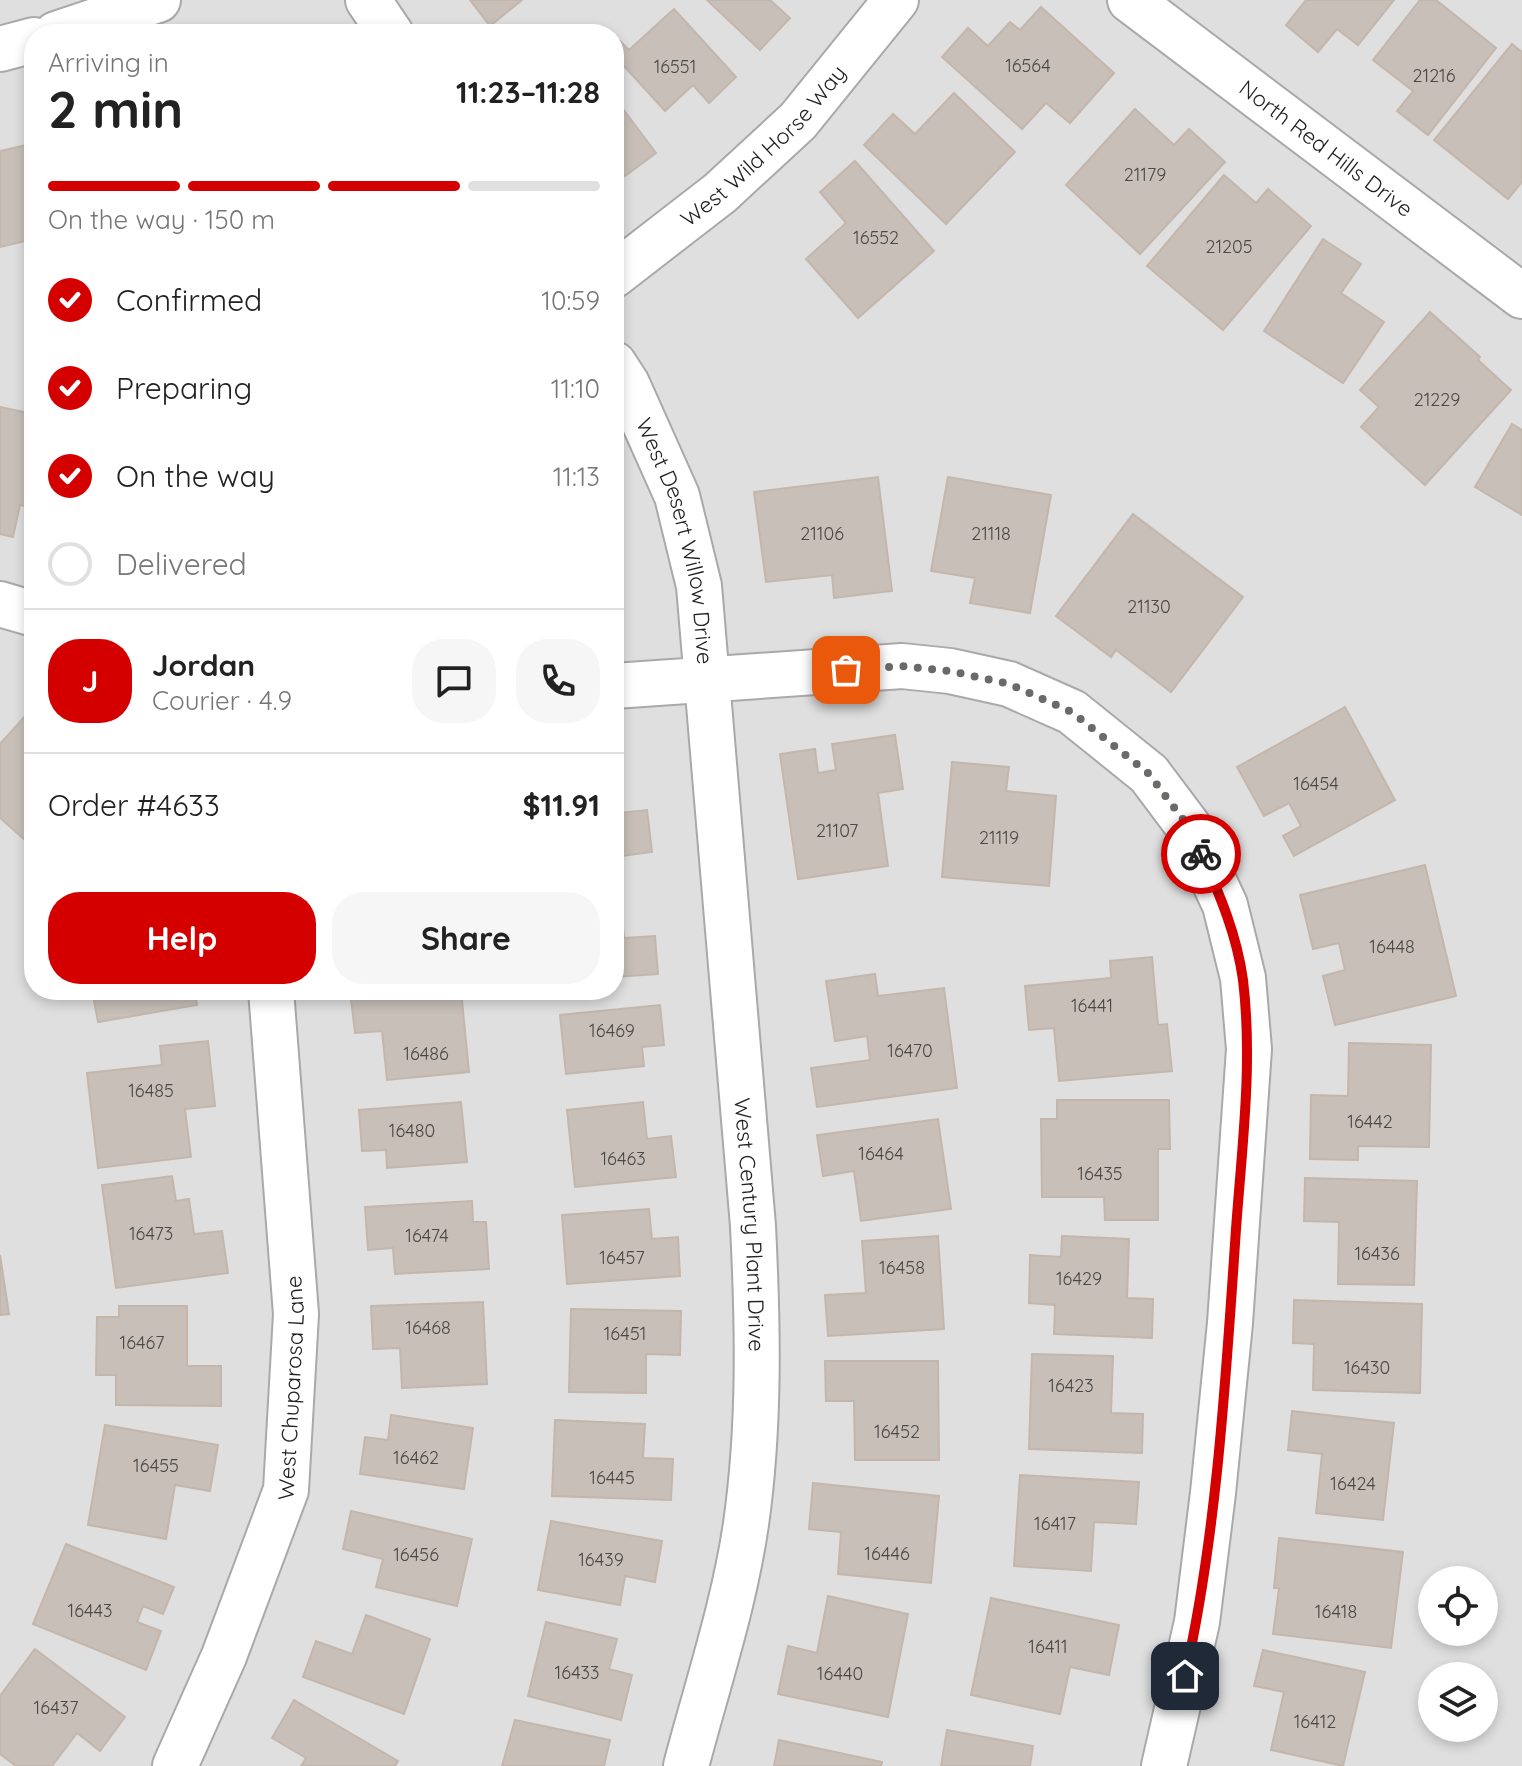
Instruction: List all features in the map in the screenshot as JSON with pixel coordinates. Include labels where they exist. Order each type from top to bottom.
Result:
[{"type":"street","points":[[86,24],[158,0]]},
{"type":"street","points":[[368,0],[384,24]]},
{"type":"street","name":"West Wild Horse Way","points":[[624,267],[720,193],[798,121],[896,0]]},
{"type":"street","name":"North Red Hills Drive","points":[[1130,0],[1522,296]]},
{"type":"street","points":[[0,49],[24,43]]},
{"type":"street","name":"West Desert Willow Drive","points":[[624,379],[677,496],[699,586],[706,678]]},
{"type":"street","points":[[0,604],[24,611]]},
{"type":"street","points":[[624,685],[902,666],[950,671],[1009,684],[1072,712],[1149,774],[1188,826],[1225,905],[1243,978],[1249,1049],[1230,1323],[1213,1493],[1197,1622],[1164,1766]]},
{"type":"street","name":"West Century Plant Drive","points":[[686,1766],[730,1603],[746,1526],[756,1431],[757,1317],[753,1226],[706,678]]},
{"type":"street","name":"West Chuparosa Lane","points":[[175,1766],[224,1656],[286,1490],[296,1314],[272,1000]]},
{"type":"shaded area","points":[[0,0],[1522,0],[1522,1766],[0,1766]]},
{"type":"building","points":[[470,0],[522,0],[492,24],[488,24]]},
{"type":"building","points":[[707,0],[770,0],[790,18],[760,50]]},
{"type":"building","points":[[1306,0],[1394,0],[1358,45],[1337,29],[1318,52],[1286,25]]},
{"type":"building","points":[[1420,0],[1436,0],[1496,48],[1428,135],[1397,111],[1413,91],[1373,60]]},
{"type":"building","points":[[1041,7],[1114,73],[1070,123],[1046,103],[1022,129],[942,57],[968,28],[988,46],[1010,22],[1020,30]]},
{"type":"building","points":[[674,9],[736,77],[709,103],[693,85],[665,111],[624,66],[624,45],[629,50]]},
{"type":"building","points":[[1512,44],[1522,52],[1522,182],[1508,199],[1434,140]]},
{"type":"building","points":[[954,93],[1015,152],[946,224],[864,145],[893,114],[915,134]]},
{"type":"building","points":[[1135,109],[1174,145],[1189,129],[1225,162],[1140,254],[1066,185]]},
{"type":"building","points":[[624,110],[656,153],[624,175]]},
{"type":"building","points":[[24,146],[24,241],[0,247],[0,151]]},
{"type":"building","points":[[855,161],[934,251],[858,318],[806,259],[846,223],[820,192]]},
{"type":"building","points":[[1224,175],[1256,203],[1268,189],[1311,226],[1223,330],[1147,266]]},
{"type":"building","points":[[1323,239],[1361,264],[1341,293],[1384,322],[1343,383],[1264,331]]},
{"type":"building","points":[[1430,312],[1511,390],[1425,485],[1361,427],[1379,407],[1360,390]]},
{"type":"building","points":[[0,407],[24,412],[24,506],[20,505],[13,537],[0,534]]},
{"type":"building","points":[[1512,424],[1522,430],[1522,515],[1475,487]]},
{"type":"building","points":[[878,477],[892,591],[834,598],[832,575],[766,582],[754,492]]},
{"type":"building","points":[[948,477],[1051,495],[1030,613],[970,603],[975,578],[931,571]]},
{"type":"building","points":[[1133,514],[1243,597],[1171,692],[1116,650],[1111,657],[1056,616]]},
{"type":"building","points":[[1345,707],[1395,800],[1294,856],[1283,836],[1301,826],[1289,803],[1264,816],[1237,767]]},
{"type":"building","points":[[24,717],[24,839],[0,818],[0,744]]},
{"type":"building","points":[[895,735],[903,789],[878,793],[888,866],[798,879],[780,754],[815,749],[818,773],[836,770],[832,744]]},
{"type":"building","points":[[952,762],[1009,767],[1006,791],[1056,796],[1049,886],[942,877]]},
{"type":"building","points":[[647,810],[652,852],[624,856],[624,812]]},
{"type":"building","points":[[1425,865],[1456,996],[1335,1025],[1323,976],[1345,970],[1339,943],[1313,949],[1300,895]]},
{"type":"building","points":[[655,936],[658,974],[624,976],[624,938]]},
{"type":"building","points":[[1152,957],[1158,1025],[1167,1024],[1172,1071],[1059,1081],[1054,1028],[1029,1030],[1025,986],[1111,978],[1110,961]]},
{"type":"building","points":[[875,974],[878,996],[944,988],[957,1088],[817,1107],[811,1068],[870,1060],[867,1036],[835,1041],[826,981]]},
{"type":"building","points":[[94,1000],[196,1000],[197,1005],[98,1022]]},
{"type":"building","points":[[351,1000],[462,1000],[469,1072],[387,1080],[382,1031],[355,1033]]},
{"type":"building","points":[[660,1005],[664,1045],[642,1047],[644,1066],[566,1074],[560,1015]]},
{"type":"building","points":[[208,1041],[215,1106],[185,1109],[191,1157],[98,1168],[87,1073],[162,1065],[160,1046]]},
{"type":"building","points":[[1349,1043],[1431,1045],[1429,1147],[1358,1146],[1358,1160],[1310,1159],[1311,1095],[1348,1096]]},
{"type":"building","points":[[1057,1100],[1169,1100],[1170,1149],[1158,1149],[1158,1220],[1105,1220],[1104,1197],[1042,1197],[1041,1119],[1057,1119]]},
{"type":"building","points":[[461,1102],[467,1162],[387,1168],[386,1150],[362,1151],[359,1110]]},
{"type":"building","points":[[643,1102],[647,1139],[671,1136],[676,1177],[575,1187],[567,1110]]},
{"type":"building","points":[[938,1119],[951,1209],[861,1221],[854,1171],[823,1176],[817,1135]]},
{"type":"building","points":[[172,1176],[176,1201],[189,1199],[194,1234],[222,1231],[228,1273],[116,1288],[102,1185]]},
{"type":"building","points":[[1305,1178],[1417,1181],[1414,1285],[1338,1284],[1339,1222],[1304,1221]]},
{"type":"building","points":[[472,1201],[473,1222],[486,1222],[489,1269],[395,1274],[393,1248],[368,1250],[365,1207]]},
{"type":"building","points":[[649,1209],[652,1239],[678,1237],[680,1276],[567,1284],[562,1215]]},
{"type":"building","points":[[938,1236],[944,1329],[828,1336],[825,1295],[866,1293],[862,1241]]},
{"type":"building","points":[[1062,1236],[1129,1239],[1127,1298],[1153,1299],[1152,1338],[1054,1334],[1055,1305],[1029,1303],[1030,1255],[1061,1257]]},
{"type":"building","points":[[0,1255],[9,1314],[0,1315]]},
{"type":"building","points":[[1294,1300],[1422,1304],[1420,1393],[1313,1390],[1314,1344],[1293,1343]]},
{"type":"building","points":[[483,1302],[487,1384],[402,1388],[400,1348],[373,1349],[371,1306]]},
{"type":"building","points":[[119,1306],[187,1306],[187,1366],[221,1366],[221,1406],[116,1405],[116,1375],[96,1375],[97,1317],[119,1317]]},
{"type":"building","points":[[571,1309],[681,1311],[680,1355],[646,1354],[646,1393],[569,1392]]},
{"type":"building","points":[[1032,1354],[1113,1356],[1111,1413],[1143,1414],[1142,1453],[1029,1449]]},
{"type":"building","points":[[825,1361],[938,1361],[939,1460],[855,1460],[854,1401],[826,1401]]},
{"type":"building","points":[[1292,1411],[1394,1423],[1383,1520],[1316,1513],[1322,1454],[1288,1450]]},
{"type":"building","points":[[391,1415],[473,1428],[464,1489],[360,1474],[365,1437],[388,1440]]},
{"type":"building","points":[[555,1420],[645,1424],[643,1458],[673,1459],[671,1500],[552,1496]]},
{"type":"building","points":[[105,1425],[218,1445],[210,1491],[175,1485],[166,1539],[88,1525]]},
{"type":"building","points":[[1020,1475],[1139,1482],[1136,1524],[1094,1522],[1091,1571],[1014,1566]]},
{"type":"building","points":[[813,1483],[939,1496],[931,1583],[838,1574],[841,1532],[809,1529]]},
{"type":"building","points":[[351,1511],[472,1539],[457,1606],[376,1587],[383,1559],[343,1549]]},
{"type":"building","points":[[551,1521],[662,1541],[655,1582],[625,1576],[620,1605],[538,1590]]},
{"type":"building","points":[[1279,1538],[1403,1552],[1391,1648],[1273,1634],[1279,1588],[1274,1588]]},
{"type":"building","points":[[66,1544],[174,1587],[163,1614],[143,1606],[137,1622],[161,1631],[146,1670],[33,1624]]},
{"type":"building","points":[[828,1596],[908,1614],[888,1717],[778,1694],[788,1646],[817,1653]]},
{"type":"building","points":[[991,1598],[1119,1625],[1109,1675],[1070,1667],[1060,1714],[971,1695]]},
{"type":"building","points":[[366,1615],[430,1639],[404,1714],[303,1677],[316,1641],[352,1654]]},
{"type":"building","points":[[546,1622],[617,1639],[609,1669],[632,1675],[621,1720],[528,1696]]},
{"type":"building","points":[[35,1649],[125,1717],[100,1751],[77,1733],[52,1766],[16,1766],[0,1754],[0,1696]]},
{"type":"building","points":[[1263,1650],[1365,1672],[1343,1766],[1271,1750],[1284,1692],[1254,1686]]},
{"type":"building","points":[[294,1700],[398,1761],[395,1766],[301,1766],[306,1758],[272,1738]]},
{"type":"building","points":[[515,1720],[610,1740],[604,1766],[502,1766]]},
{"type":"building","points":[[947,1730],[1033,1746],[1030,1766],[941,1766]]},
{"type":"building","points":[[779,1740],[882,1762],[881,1766],[774,1766]]},
{"type":"way so far","points":[[846,670],[902,666],[950,671],[1009,684],[1072,712],[1149,774],[1188,826],[1201,854]]},
{"type":"route","points":[[1185,1676],[1197,1622],[1213,1493],[1230,1323],[1249,1049],[1243,978],[1225,905],[1201,854]]}]
